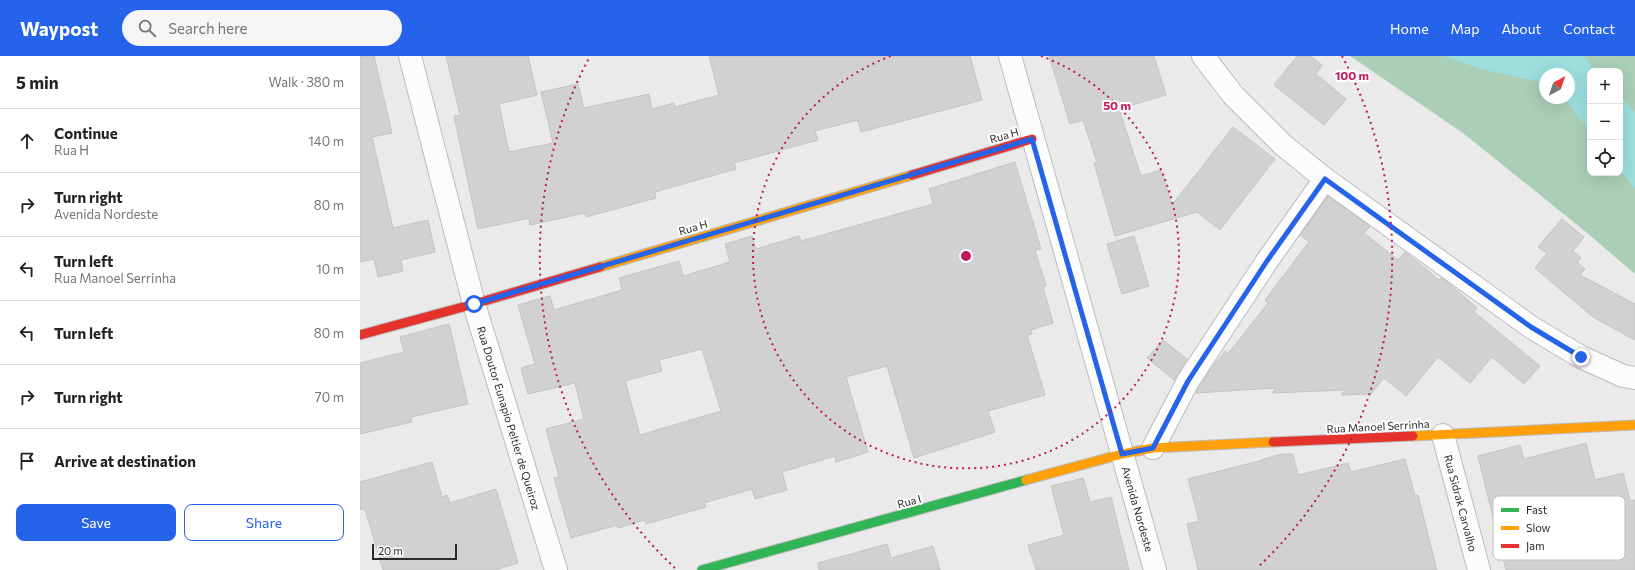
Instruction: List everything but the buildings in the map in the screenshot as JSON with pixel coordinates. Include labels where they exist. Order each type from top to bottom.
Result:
[{"type":"street","name":"Rua Doutor Eunapio Peltier de Queiroz","points":[[410,56],[474,304],[556,570]]},
{"type":"street","name":"Avenida Nordeste","points":[[1010,56],[1032,139],[1154,570]]},
{"type":"street","points":[[1202,56],[1234,95],[1283,145],[1325,179],[1531,327],[1581,357],[1623,376],[1635,378]]},
{"type":"street","name":"Rua H","points":[[360,336],[474,304],[1032,139]]},
{"type":"street","points":[[1153,448],[1188,381],[1267,261],[1325,179]]},
{"type":"street","name":"Rua Manoel Serrinha","points":[[1122,454],[1153,448],[1635,425]]},
{"type":"street","name":"Rua Sidrak Carvalho","points":[[1443,435],[1479,570]]},
{"type":"street","name":"Rua I","points":[[702,570],[1122,454]]},
{"type":"green space","points":[[1350,56],[1635,56],[1635,274],[1586,232],[1463,133]]},
{"type":"water","points":[[1445,56],[1583,56],[1594,68],[1587,68],[1587,128],[1569,104],[1575,104],[1575,68],[1539,68],[1539,82],[1481,69]]},
{"type":"water","points":[[1623,99],[1635,112],[1635,188],[1623,174]]},
{"type":"traffic: fast","points":[[702,570],[1026,480]]},
{"type":"traffic: slow","points":[[600,267],[912,175]]},
{"type":"traffic: slow","points":[[1413,436],[1635,425]]},
{"type":"traffic: slow","points":[[1026,480],[1122,454],[1153,448],[1273,442]]},
{"type":"traffic: jam","points":[[912,175],[1032,139]]},
{"type":"traffic: jam","points":[[360,335],[474,304],[600,267]]},
{"type":"traffic: jam","points":[[1273,442],[1413,436]]},
{"type":"route","points":[[474,304],[1032,139],[1122,454],[1153,448],[1188,381],[1267,261],[1325,179],[1531,327],[1581,357]]}]
